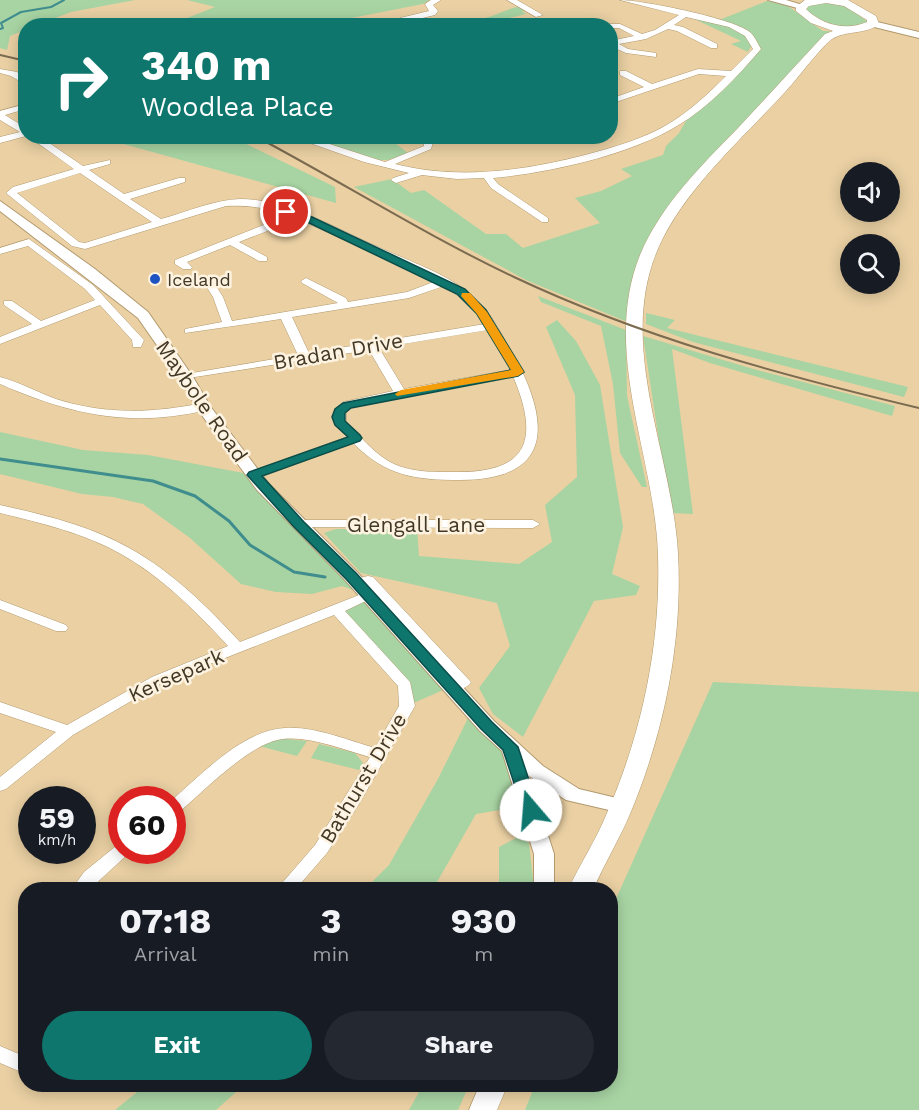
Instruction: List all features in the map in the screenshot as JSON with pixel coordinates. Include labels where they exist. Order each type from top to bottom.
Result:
[{"type":"highway","points":[[826,0],[846,1],[872,18],[873,24],[834,30],[802,12],[801,6],[826,0]]},
{"type":"highway","points":[[584,882],[622,806],[652,710],[666,635],[669,592],[665,518],[636,374],[635,311],[639,284],[647,257],[672,209],[693,183],[834,30]]},
{"type":"highway","points":[[483,1110],[491,1092]]},
{"type":"main road","points":[[773,0],[801,6]]},
{"type":"main road","points":[[873,24],[919,34]]},
{"type":"main road","name":"Maybole Road","points":[[0,205],[143,315],[186,377],[203,407],[254,475],[363,589],[487,726],[536,771],[573,795],[622,806]]},
{"type":"main road","name":"Maybole Road","points":[[510,747],[544,854],[544,882]]},
{"type":"street","points":[[411,18],[432,13],[434,11],[429,4],[437,0]]},
{"type":"street","points":[[512,0],[539,15]]},
{"type":"street","points":[[319,144],[387,165],[421,172],[487,175],[546,168],[638,141],[682,120],[757,49],[752,38],[732,24],[624,0]]},
{"type":"street","points":[[618,42],[643,37],[667,26],[687,13]]},
{"type":"street","points":[[618,26],[643,37]]},
{"type":"street","points":[[667,26],[680,29],[714,46]]},
{"type":"street","points":[[618,47],[626,51],[653,55]]},
{"type":"street","points":[[0,71],[18,77]]},
{"type":"street","points":[[618,99],[698,71],[733,74]]},
{"type":"street","points":[[623,73],[652,88]]},
{"type":"street","points":[[0,115],[18,109]]},
{"type":"street","points":[[0,115],[18,127]]},
{"type":"street","points":[[0,140],[18,135]]},
{"type":"street","points":[[46,144],[160,223]]},
{"type":"street","points":[[387,165],[429,147],[429,144]]},
{"type":"street","points":[[107,162],[16,189],[11,193],[80,245],[91,244],[237,201],[248,201],[298,215],[444,282],[473,301],[491,326],[518,372],[531,412],[531,433],[525,457],[514,467],[495,474],[476,476],[423,474],[387,465],[340,423],[339,411],[347,405],[402,393],[518,372]]},
{"type":"street","points":[[396,180],[421,172]]},
{"type":"street","points":[[487,175],[494,186],[545,220]]},
{"type":"street","points":[[122,198],[182,180]]},
{"type":"street","points":[[187,267],[179,262],[298,215]]},
{"type":"street","points":[[0,251],[28,242],[102,300],[138,340],[137,345]]},
{"type":"street","points":[[232,242],[263,259]]},
{"type":"street","points":[[208,281],[218,297],[228,325]]},
{"type":"street","points":[[306,281],[342,300],[345,306]]},
{"type":"street","points":[[189,331],[409,295],[444,282]]},
{"type":"street","points":[[0,341],[102,300]]},
{"type":"street","points":[[8,303],[39,324]]},
{"type":"street","points":[[285,315],[305,357]]},
{"type":"street","name":"Bradan Drive","points":[[186,377],[491,326]]},
{"type":"street","points":[[372,346],[402,393]]},
{"type":"street","points":[[0,380],[42,397],[108,416],[154,416],[203,407]]},
{"type":"street","points":[[254,475],[356,438]]},
{"type":"street","points":[[0,509],[77,530],[142,561],[210,620],[238,648]]},
{"type":"street","name":"Glengall Lane","points":[[299,524],[533,524]]},
{"type":"street","name":"Kersepark","points":[[0,785],[68,731],[157,680],[336,609],[363,589]]},
{"type":"street","points":[[0,604],[61,628]]},
{"type":"street","name":"Bathurst Drive","points":[[291,882],[321,849],[353,800],[407,706],[405,685],[336,609]]},
{"type":"street","points":[[0,706],[68,731]]},
{"type":"street","points":[[186,798],[251,745],[270,735],[295,734],[379,754]]},
{"type":"street","points":[[86,882],[108,862]]},
{"type":"street","points":[[0,1054],[18,1062]]},
{"type":"green space","points":[[0,0],[135,0],[71,12],[55,18],[18,18],[18,33],[10,36],[7,50],[0,48]]},
{"type":"green space","points":[[187,0],[430,0],[423,4],[352,18],[187,18],[215,7]]},
{"type":"green space","points":[[767,1],[785,4],[823,31],[829,31],[829,36],[672,209],[635,311],[625,321],[526,280],[354,187],[392,179],[411,193],[424,190],[486,234],[506,234],[523,248],[600,223],[575,198],[601,191],[632,176],[621,169],[663,155],[666,146],[679,133],[690,114],[756,49],[752,38],[719,20]]},
{"type":"green space","points":[[824,3],[846,6],[868,22],[860,26],[837,26],[815,16],[806,9],[810,5]]},
{"type":"green space","points":[[522,6],[529,10],[522,11],[526,14],[509,18],[485,18],[492,16]]},
{"type":"green space","points":[[690,17],[715,21],[741,32],[752,44],[748,52],[731,44],[741,41]]},
{"type":"green space","points":[[124,144],[246,144],[335,187],[336,203]]},
{"type":"green space","points":[[330,144],[396,144],[408,153],[388,160],[378,160]]},
{"type":"green space","points":[[538,296],[626,330],[627,396],[647,487],[642,487],[620,453],[613,384],[601,326],[541,302]]},
{"type":"green space","points":[[646,313],[675,320],[667,328],[908,387],[904,397],[693,342],[646,324]]},
{"type":"green space","points":[[557,320],[576,341],[600,385],[623,527],[612,574],[640,586],[636,595],[594,601],[523,737],[493,714],[479,688],[510,646],[497,603],[361,573],[324,533],[336,529],[417,529],[419,556],[519,564],[552,542],[545,505],[577,477],[575,395],[546,327]]},
{"type":"green space","points":[[643,336],[750,368],[895,406],[892,416],[710,363],[672,349],[693,514],[670,513]]},
{"type":"green space","points":[[0,432],[83,450],[148,455],[254,475],[366,595],[342,586],[312,594],[276,592],[241,584],[190,538],[143,504],[113,497],[82,494],[0,474]]},
{"type":"green space","points":[[367,595],[452,686],[407,706],[405,685],[336,609]]},
{"type":"green space","points":[[713,682],[919,692],[919,1110],[525,1110],[532,1092],[618,1092],[618,894]]},
{"type":"green space","points":[[472,710],[510,747],[513,790],[511,808],[476,814],[437,882],[372,882],[389,865],[438,779]]},
{"type":"green space","points":[[277,738],[307,741],[297,756],[259,746]]},
{"type":"green space","points":[[319,744],[355,753],[363,763],[359,770],[311,758]]},
{"type":"green space","points":[[520,836],[529,843],[533,882],[499,882],[499,847]]},
{"type":"green space","points":[[137,1092],[236,1092],[216,1110],[115,1110]]},
{"type":"green space","points":[[419,1092],[466,1092],[458,1110],[409,1110]]},
{"type":"waterway","points":[[0,29],[3,28],[1,23],[21,12],[51,7],[64,0]]},
{"type":"waterway","points":[[0,459],[153,481],[195,496],[229,521],[250,545],[294,572],[325,577]]},
{"type":"railway","points":[[0,55],[18,59]]},
{"type":"railway","points":[[269,144],[481,261],[612,319],[764,368],[919,408]]},
{"type":"slow traffic","points":[[401,394],[518,372],[482,312],[466,296]]},
{"type":"place","name":"Iceland","points":[[155,279]]},
{"type":"route","points":[[286,212],[309,219],[461,292],[482,312],[518,372],[347,405],[339,411],[338,417],[340,423],[356,438],[254,475],[351,576],[487,726],[510,747],[531,810]]}]
